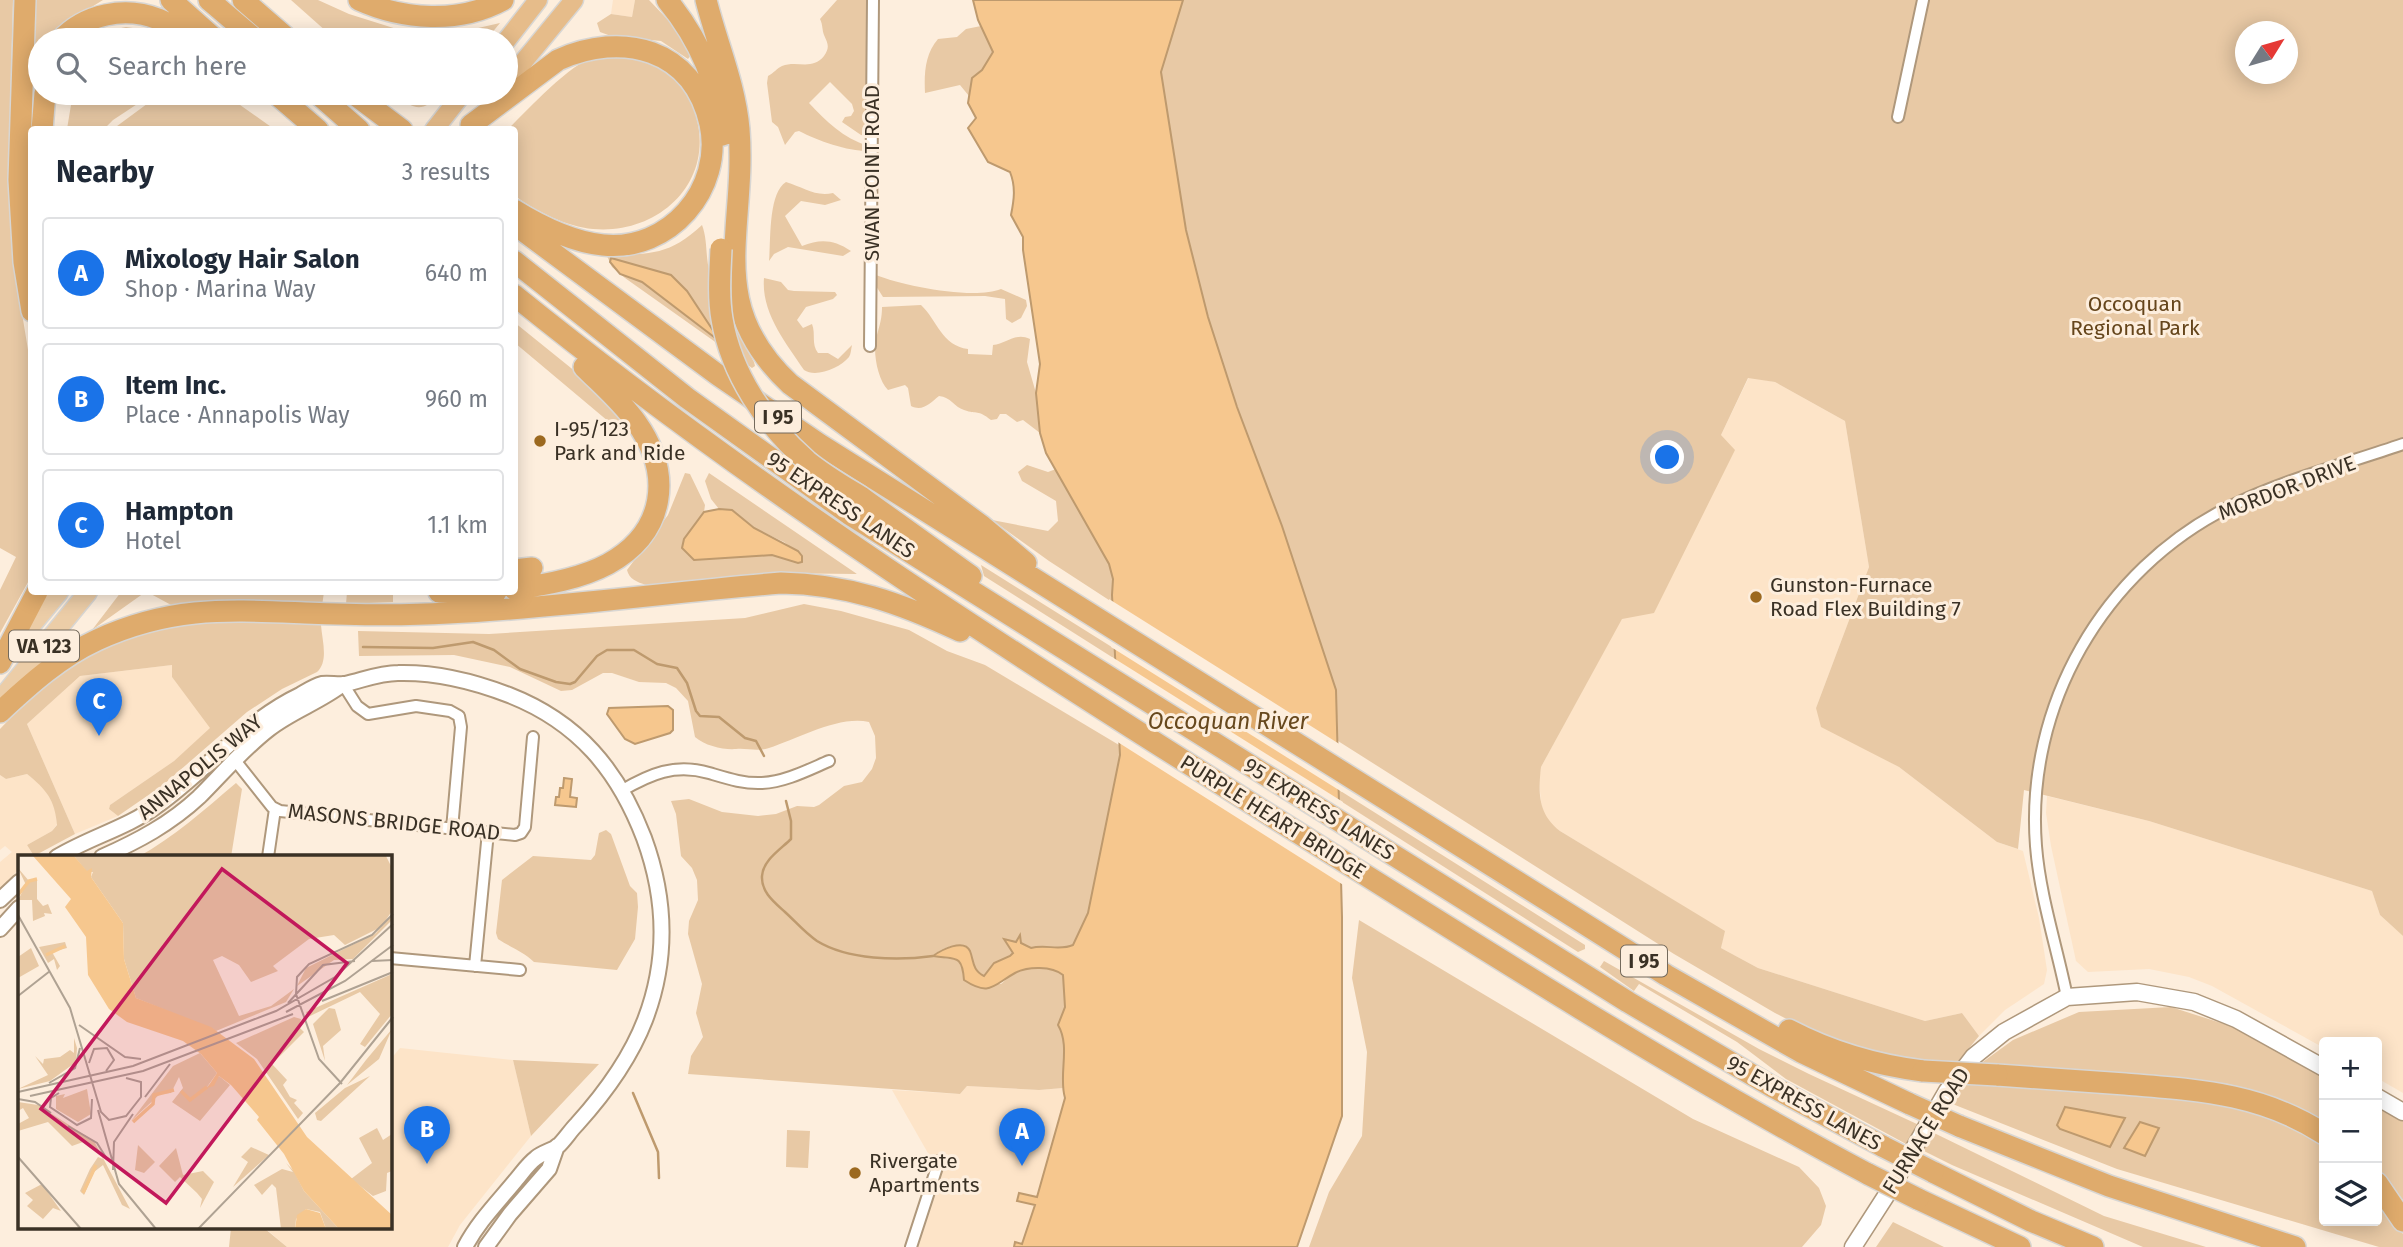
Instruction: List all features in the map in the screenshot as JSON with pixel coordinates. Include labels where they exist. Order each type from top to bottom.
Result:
[{"type":"highway","points":[[25,0],[19,180],[28,287]]},
{"type":"highway","points":[[171,0],[202,28]]},
{"type":"highway","points":[[209,0],[242,28]]},
{"type":"highway","points":[[243,0],[275,28]]},
{"type":"highway","points":[[359,0],[388,11],[409,15],[446,16],[482,9],[503,0]]},
{"type":"highway","points":[[516,28],[538,0]]},
{"type":"highway","points":[[518,68],[574,0]]},
{"type":"highway","points":[[667,0],[693,36],[704,58],[719,105],[725,154],[719,297],[729,348],[743,380],[758,404],[808,461],[931,546],[1064,648]]},
{"type":"highway","points":[[706,0],[734,97],[739,156],[733,263],[743,318],[754,340],[769,363],[790,384],[996,536],[1055,592]]},
{"type":"highway","points":[[75,28],[88,20],[120,13],[144,15],[175,28]]},
{"type":"highway","points":[[518,90],[558,60],[574,52],[609,45],[636,47],[664,59],[686,77],[697,93],[710,125],[711,158],[702,190],[689,209],[653,238],[635,243],[604,245],[582,241],[548,228],[518,212]]},
{"type":"highway","points":[[42,126],[44,105]]},
{"type":"highway","points":[[289,105],[313,126]]},
{"type":"highway","points":[[331,105],[354,126]]},
{"type":"highway","points":[[367,105],[395,126]]},
{"type":"highway","points":[[436,126],[453,105]]},
{"type":"highway","points":[[470,126],[487,105]]},
{"type":"highway","points":[[470,126],[498,105]]},
{"type":"highway","name":"I 95","points":[[518,227],[649,325],[794,427],[1388,802],[1755,1027],[1831,1067],[1959,1126],[2109,1186],[2295,1247]]},
{"type":"highway","name":"95 EXPRESS LANES","points":[[518,264],[687,398],[816,491],[1397,857],[1771,1086],[1933,1172],[2031,1221],[2093,1247]]},
{"type":"highway","points":[[518,298],[746,472],[1023,660]]},
{"type":"highway","points":[[518,589],[591,572],[622,555],[644,534],[656,509],[659,494],[654,458],[638,424],[581,363],[545,319]]},
{"type":"highway","points":[[0,712],[29,685],[95,641],[143,623],[175,615],[215,610],[357,615],[449,613],[780,583],[810,583],[884,599],[1023,660]]},
{"type":"highway","points":[[0,663],[35,595]]},
{"type":"highway","name":"PURPLE HEART BRIDGE","points":[[1023,660],[1674,1067],[1868,1174],[1955,1217]]},
{"type":"highway","points":[[1624,949],[1709,987],[1828,1048],[1876,1063],[1923,1070],[2204,1090],[2238,1096],[2272,1107],[2319,1131]]},
{"type":"highway","points":[[2382,1190],[2403,1221]]},
{"type":"highway","points":[[1955,1217],[2000,1247]]},
{"type":"highway","points":[[1955,1217],[2020,1247]]},
{"type":"main road","name":"VA 123","points":[[0,663],[57,595]]},
{"type":"main road","name":"VA 123","points":[[0,700],[86,595]]},
{"type":"main road","name":"FURNACE ROAD","points":[[1853,1247],[1947,1091],[1973,1057],[2004,1032],[2067,997],[2137,992],[2194,1002],[2236,1019],[2319,1065]]},
{"type":"main road","points":[[2382,1100],[2403,1112]]},
{"type":"street","name":"SWAN POINT ROAD","points":[[870,346],[873,0]]},
{"type":"street","points":[[1898,117],[1923,0]]},
{"type":"street","name":"MORDOR DRIVE","points":[[2067,997],[2041,881],[2035,811],[2040,760],[2046,734],[2059,694],[2081,647],[2116,596],[2137,573],[2168,546],[2205,520],[2271,489],[2403,444]]},
{"type":"street","name":"ANNAPOLIS WAY","points":[[61,855],[124,826],[161,803],[233,740],[285,702],[322,684],[343,684],[396,673],[438,676],[489,687],[535,706],[572,730],[597,755],[621,791],[642,833],[659,886],[662,939],[659,971],[646,1018],[621,1068],[557,1146],[534,1159],[487,1214],[465,1247]]},
{"type":"street","points":[[343,684],[357,706],[368,713],[416,706],[450,711],[459,716],[461,727],[452,829]]},
{"type":"street","name":"ANNAPOLIS WAY","points":[[107,855],[136,843],[180,814],[234,759],[277,723],[327,696],[343,684]]},
{"type":"street","name":"MASONS BRIDGE ROAD","points":[[234,759],[275,809],[283,812],[515,835],[523,831],[533,737]]},
{"type":"street","points":[[621,791],[649,775],[666,770],[694,769],[733,780],[764,783],[789,777],[829,761]]},
{"type":"street","points":[[268,855],[272,814],[275,809]]},
{"type":"street","points":[[475,966],[488,832]]},
{"type":"street","points":[[0,900],[18,883]]},
{"type":"street","points":[[0,929],[18,909]]},
{"type":"street","points":[[392,957],[520,970]]},
{"type":"street","name":"ANNAPOLIS WAY","points":[[486,1247],[549,1169],[557,1146]]},
{"type":"street","points":[[911,1247],[939,1161]]},
{"type":"shaded area","points":[[613,0],[635,0],[632,17],[611,14]]},
{"type":"shaded area","points":[[1749,377],[1775,382],[1845,421],[1869,567],[1816,708],[1864,748],[1899,767],[1997,842],[2023,851],[2039,918],[2047,970],[2044,984],[2005,1010],[1979,1036],[1962,1013],[1925,1021],[1758,968],[1721,948],[1724,931],[1560,831],[1551,825],[1542,812],[1539,781],[1541,767],[1721,435]]},
{"type":"shaded area","points":[[172,665],[172,677],[211,728],[174,761],[110,805],[109,809],[118,816],[75,834],[27,724],[80,676]]},
{"type":"shaded area","points":[[27,774],[43,787],[55,807],[57,824],[52,831],[27,845],[33,855],[18,855],[18,870],[0,889],[0,862],[12,852],[5,846],[0,850],[0,775],[6,779]]},
{"type":"shaded area","points":[[2047,796],[2149,821],[2372,891],[2380,915],[2403,936],[2403,1093],[2382,1081],[2382,1037],[2319,1037],[2319,1045],[2212,986],[2189,977],[2149,969],[2088,972],[2076,961],[2046,813]]},
{"type":"shaded area","points":[[400,1048],[513,1060],[531,1136],[460,1225],[448,1247],[287,1247],[267,1230],[392,1230],[392,1058]]},
{"type":"shaded area","points":[[967,1086],[1039,1090],[1063,1088],[1065,1098],[1037,1198],[1019,1194],[1035,1205],[1022,1244],[1015,1242],[1014,1247],[918,1247],[941,1176],[892,1090],[960,1094]]},
{"type":"green space","points":[[0,0],[13,0],[9,153],[15,271],[28,350],[28,582],[0,633],[0,590],[16,557],[0,548]]},
{"type":"green space","points":[[32,0],[103,0],[58,28],[32,28]]},
{"type":"green space","points":[[291,0],[318,0],[349,14],[393,28],[322,28]]},
{"type":"green space","points":[[635,0],[649,0],[670,22],[691,55],[688,59],[661,41],[611,36],[600,32],[597,23],[611,14],[632,17]]},
{"type":"green space","points":[[837,0],[866,0],[867,136],[842,122],[854,111],[852,104],[830,82],[809,103],[843,134],[868,146],[868,151],[833,145],[799,131],[795,132],[785,145],[778,127],[772,122],[768,76],[782,66],[814,63],[824,56],[828,46],[820,19]]},
{"type":"green space","name":"Occoquan Regional Park","points":[[1183,0],[2403,0],[2403,936],[2380,915],[2372,891],[2149,821],[2024,790],[2018,849],[1997,842],[1899,767],[1821,727],[1816,708],[1869,567],[1845,421],[1775,382],[1748,378],[1721,435],[1735,450],[1654,613],[1622,619],[1541,767],[1540,786],[1541,802],[1547,817],[1560,831],[1725,931],[1721,948],[1758,968],[1925,1021],[1962,1013],[1979,1036],[1956,1064],[1890,1059],[1808,1030],[1775,1013],[1674,954],[1338,741],[1336,690],[1282,526],[1237,407],[1208,317],[1186,230],[1161,72]]},
{"type":"green space","points":[[500,23],[496,28],[478,28]]},
{"type":"green space","points":[[981,26],[993,52],[982,70],[972,78],[969,96],[960,85],[925,93],[926,64],[938,39],[957,37],[966,29]]},
{"type":"green space","points":[[629,53],[673,74],[692,105],[700,140],[697,163],[689,183],[676,200],[659,214],[617,229],[593,229],[573,225],[518,198],[518,126],[511,126],[549,88],[574,68],[600,55]]},
{"type":"green space","points":[[71,105],[136,105],[107,126],[68,126]]},
{"type":"green space","points":[[146,105],[240,105],[270,126],[117,126]]},
{"type":"green space","points":[[786,182],[815,193],[833,193],[841,200],[825,205],[801,201],[785,216],[802,246],[826,241],[851,251],[843,256],[788,247],[774,254],[769,261],[773,207],[780,188]]},
{"type":"green space","points":[[702,225],[710,273],[754,362],[755,366],[752,368],[625,278],[612,267],[607,256],[659,251],[680,242]]},
{"type":"green space","points":[[876,275],[920,287],[957,292],[989,292],[1001,289],[1026,300],[1027,306],[1021,318],[1012,323],[1006,319],[1005,299],[985,296],[883,297],[876,286]]},
{"type":"green space","points":[[764,278],[781,282],[788,290],[835,292],[837,295],[833,299],[806,307],[797,320],[803,328],[812,324],[818,353],[828,353],[838,359],[852,345],[849,357],[828,371],[815,373],[804,370],[771,315],[766,303]]},
{"type":"green space","points":[[921,305],[946,338],[959,347],[968,349],[968,354],[992,355],[993,345],[1016,337],[1030,339],[1027,362],[1036,393],[1040,433],[1023,420],[1017,422],[1006,414],[1000,414],[997,419],[991,420],[980,413],[961,409],[950,400],[939,396],[923,407],[915,408],[911,406],[905,385],[888,390],[881,379],[875,356],[882,307]]},
{"type":"green space","points":[[518,325],[597,389],[629,428],[625,434],[518,346]]},
{"type":"green space","points":[[1027,465],[1048,472],[1056,469],[1109,564],[1113,579],[1112,602],[992,520],[1048,531],[1058,521],[1056,501],[1022,481],[1018,472]]},
{"type":"green space","points":[[685,473],[690,474],[705,505],[704,512],[694,525],[694,560],[772,555],[798,563],[802,556],[784,542],[754,528],[732,510],[719,509],[711,499],[705,481],[709,473],[857,574],[766,573],[646,585],[634,580],[627,570],[668,515]]},
{"type":"green space","points":[[981,565],[1115,649],[1115,659],[984,576]]},
{"type":"green space","points":[[119,595],[141,595],[92,630]]},
{"type":"green space","points":[[153,595],[324,595],[322,606],[173,606]]},
{"type":"green space","points":[[347,595],[393,595],[393,602],[346,604]]},
{"type":"green space","points":[[804,604],[909,630],[947,651],[985,665],[1119,745],[1120,755],[1088,913],[1073,945],[1031,948],[1021,943],[1019,936],[1016,942],[1009,940],[1007,944],[1013,953],[994,963],[984,976],[975,968],[969,950],[951,946],[933,955],[961,961],[964,980],[1001,984],[1016,972],[1034,968],[1053,970],[1063,975],[1065,1007],[1058,1025],[1064,1047],[1063,1088],[1039,1090],[967,1086],[960,1094],[688,1074],[691,1056],[703,1037],[696,1013],[702,984],[688,934],[689,921],[698,900],[697,880],[692,868],[681,856],[676,814],[671,801],[689,799],[722,812],[758,816],[776,814],[797,806],[814,807],[844,786],[862,782],[872,769],[876,758],[875,736],[869,722],[832,725],[765,749],[726,749],[709,745],[695,737],[688,701],[676,688],[666,683],[639,682],[612,673],[603,673],[572,690],[561,691],[510,667],[454,655],[359,656],[358,631],[489,634],[745,618]]},
{"type":"green space","points":[[316,621],[321,625],[323,662],[317,672],[282,689],[247,712],[163,785],[118,816],[109,809],[110,805],[174,761],[210,728],[172,677],[172,665],[80,676],[27,724],[75,834],[33,855],[27,845],[52,831],[57,825],[56,816],[52,802],[44,790],[27,774],[6,779],[0,775],[0,729],[23,705],[77,661],[111,642],[193,622]]},
{"type":"green space","points":[[236,783],[242,789],[231,855],[141,855],[176,832]]},
{"type":"green space","points":[[1339,790],[1585,945],[1585,949],[1578,952],[1339,800]]},
{"type":"green space","points":[[606,830],[611,834],[630,886],[637,893],[635,939],[617,970],[534,962],[498,939],[496,933],[502,880],[533,856],[591,860],[595,855],[599,833]]},
{"type":"green space","points":[[1359,920],[1693,1119],[1799,1167],[1819,1188],[1826,1206],[1821,1225],[1802,1247],[1309,1247],[1329,1192],[1362,1136],[1367,1052],[1352,978]]},
{"type":"green space","points":[[1604,961],[1759,1049],[1919,1125],[1908,1145],[1786,1079],[1737,1042],[1639,984],[1634,991],[1600,967]]},
{"type":"green space","points":[[2171,1007],[2243,1030],[2319,1074],[2319,1120],[2287,1103],[2229,1084],[1980,1064],[2013,1040],[2079,1012]]},
{"type":"green space","points":[[513,1060],[599,1064],[531,1136]]},
{"type":"green space","points":[[1962,1083],[2176,1098],[2253,1112],[2278,1120],[2319,1142],[2319,1226],[2382,1226],[2382,1207],[2403,1234],[2403,1247],[2379,1247],[2117,1169],[1950,1103]]},
{"type":"green space","points":[[2382,1109],[2403,1121],[2403,1200],[2382,1176]]},
{"type":"green space","points":[[787,1130],[810,1131],[808,1168],[786,1167]]},
{"type":"green space","points":[[1932,1132],[2104,1216],[2206,1247],[2143,1247],[1920,1149]]},
{"type":"green space","points":[[1893,1222],[1944,1247],[1876,1247]]},
{"type":"green space","points":[[231,1230],[266,1230],[287,1247],[229,1247]]},
{"type":"water","name":"Occoquan River","points":[[973,0],[1183,0],[1161,72],[1186,230],[1208,317],[1237,407],[1282,526],[1336,690],[1342,917],[1342,1116],[1297,1247],[1014,1247],[1015,1242],[1022,1244],[1035,1205],[1017,1201],[1019,1193],[1037,1197],[1065,1098],[1064,1042],[1058,1025],[1065,1007],[1063,975],[1040,968],[1026,969],[996,985],[980,988],[964,980],[961,965],[956,959],[933,956],[947,948],[963,945],[970,951],[975,968],[984,976],[994,963],[1013,953],[1004,939],[1016,942],[1020,935],[1021,943],[1031,948],[1073,945],[1088,913],[1120,755],[1113,579],[1109,564],[1046,453],[1040,433],[1036,393],[1040,364],[1023,237],[1011,215],[1014,194],[1012,178],[1010,172],[988,162],[968,128],[976,118],[968,103],[972,78],[982,70],[993,52],[978,20]]},
{"type":"water","points":[[611,258],[671,275],[687,291],[714,332],[714,337],[642,282],[620,274],[610,262]]},
{"type":"water","points":[[732,510],[754,528],[798,551],[802,562],[772,555],[694,560],[682,548],[684,539],[704,512]]},
{"type":"water","points":[[668,706],[673,710],[673,730],[635,744],[625,739],[607,714],[609,708]]},
{"type":"water","points":[[564,778],[572,779],[570,797],[577,798],[576,807],[555,805],[560,788],[563,788]]},
{"type":"water","points":[[2065,1107],[2125,1118],[2110,1147],[2060,1129],[2057,1125]]},
{"type":"water","points":[[2140,1122],[2159,1128],[2145,1156],[2124,1148]]},
{"type":"pier","points":[[1109,599],[1341,745],[1342,792],[1111,647]]},
{"type":"pier","points":[[1112,657],[1343,802],[1345,886],[1116,741]]},
{"type":"waterway","points":[[363,647],[433,648],[473,642],[494,650],[520,669],[556,682],[570,684],[575,682],[597,656],[607,650],[634,650],[657,664],[677,668],[687,683],[700,716],[719,717],[745,738],[756,741],[764,756]]},
{"type":"waterway","points":[[786,801],[791,821],[791,839],[769,860],[762,876],[766,892],[773,900],[817,941],[843,952],[874,958],[933,956]]},
{"type":"waterway","points":[[633,1093],[658,1152],[659,1178]]},
{"type":"place","name":"I-95/123 Park and Ride","points":[[540,441]]},
{"type":"place","name":"Gunston-Furnace Road Flex Building 7","points":[[1756,597]]},
{"type":"place","name":"Hampton","points":[[99,736]]},
{"type":"place","name":"Item Inc.","points":[[427,1164]]},
{"type":"place","name":"Mixology Hair Salon","points":[[1022,1166]]},
{"type":"place","name":"Rivergate Apartments","points":[[855,1173]]}]
